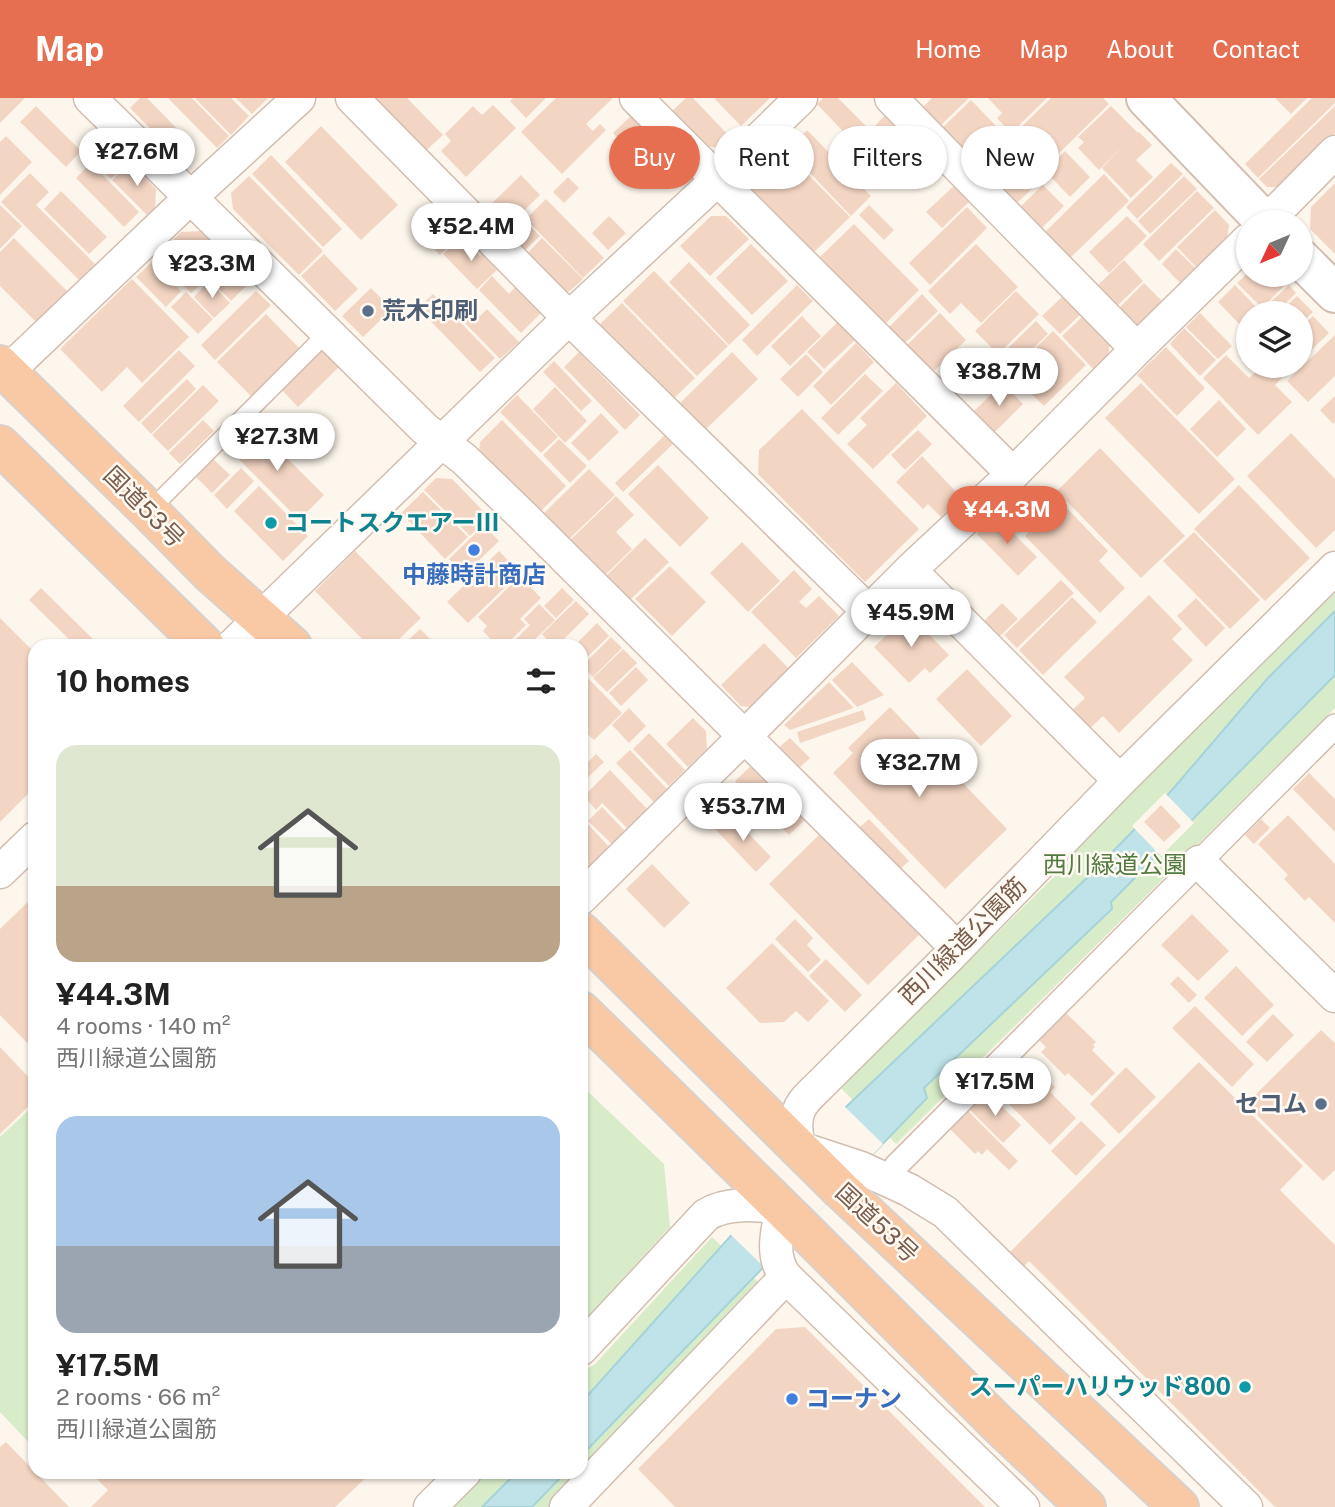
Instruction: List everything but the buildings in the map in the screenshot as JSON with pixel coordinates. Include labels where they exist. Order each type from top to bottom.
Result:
[{"type":"highway","name":"国道53号","points":[[3,368],[210,573],[284,639]]},
{"type":"highway","points":[[0,445],[198,639]]},
{"type":"highway","name":"国道53号","points":[[588,939],[802,1149],[851,1179],[1179,1507]]},
{"type":"highway","points":[[588,1019],[776,1208],[1086,1507]]},
{"type":"street","points":[[90,98],[425,429],[464,459],[518,510],[957,948]]},
{"type":"street","points":[[3,368],[299,98]]},
{"type":"street","points":[[352,98],[569,318],[868,611]]},
{"type":"street","points":[[636,98],[714,175]]},
{"type":"street","points":[[772,126],[801,98]]},
{"type":"street","points":[[891,98],[1137,349]]},
{"type":"street","points":[[1146,98],[1254,210]]},
{"type":"street","points":[[1278,210],[1335,152]]},
{"type":"street","points":[[239,639],[569,318],[714,183]]},
{"type":"street","points":[[728,189],[1013,474]]},
{"type":"street","points":[[588,891],[868,611],[1013,474],[1236,252]]},
{"type":"street","points":[[1313,271],[1335,293]]},
{"type":"street","name":"西川緑道公園筋","points":[[802,1149],[796,1132],[802,1104],[1120,781],[1335,568]]},
{"type":"street","points":[[910,570],[1120,781]]},
{"type":"street","points":[[896,1166],[1335,726]]},
{"type":"street","points":[[0,872],[28,845]]},
{"type":"street","points":[[1199,862],[1335,996]]},
{"type":"street","points":[[851,1179],[909,1190],[945,1212],[1246,1507]]},
{"type":"street","points":[[588,1341],[706,1215],[725,1207],[776,1208],[776,1234],[781,1267],[1023,1507]]},
{"type":"street","points":[[588,1467],[781,1267]]},
{"type":"street","points":[[430,1507],[458,1479]]},
{"type":"lane","points":[[149,511],[327,332]]},
{"type":"green space","name":"西川緑道公園","points":[[1335,589],[1335,708],[896,1144],[841,1088],[1067,864],[1079,841]]},
{"type":"green space","points":[[588,1092],[664,1164],[670,1227],[588,1316]]},
{"type":"green space","points":[[28,1111],[28,1442],[0,1412],[0,1137]]},
{"type":"green space","points":[[712,1237],[762,1286],[588,1468],[588,1368]]},
{"type":"green space","points":[[474,1479],[578,1479],[551,1507],[446,1507]]},
{"type":"water","points":[[1335,611],[1335,675],[1111,902],[1112,909],[924,1088],[927,1098],[588,1449],[588,1395],[847,1106],[1091,874],[1166,797],[1268,678]]},
{"type":"water","points":[[510,1479],[559,1479],[532,1507],[482,1507]]},
{"type":"pier","points":[[1165,793],[1194,823],[1161,856],[1132,826]]},
{"type":"pier","points":[[844,1106],[883,1144],[765,1268],[729,1233]]},
{"type":"place","name":"荒木印刷","points":[[368,311]]},
{"type":"place","name":"コートスクエアーⅢ","points":[[271,523]]},
{"type":"place","name":"中藤時計商店","points":[[474,550]]},
{"type":"place","name":"セコム","points":[[1321,1104]]},
{"type":"place","name":"スーパーハリウッド800","points":[[1245,1387]]},
{"type":"place","name":"コーナン","points":[[792,1399]]}]
